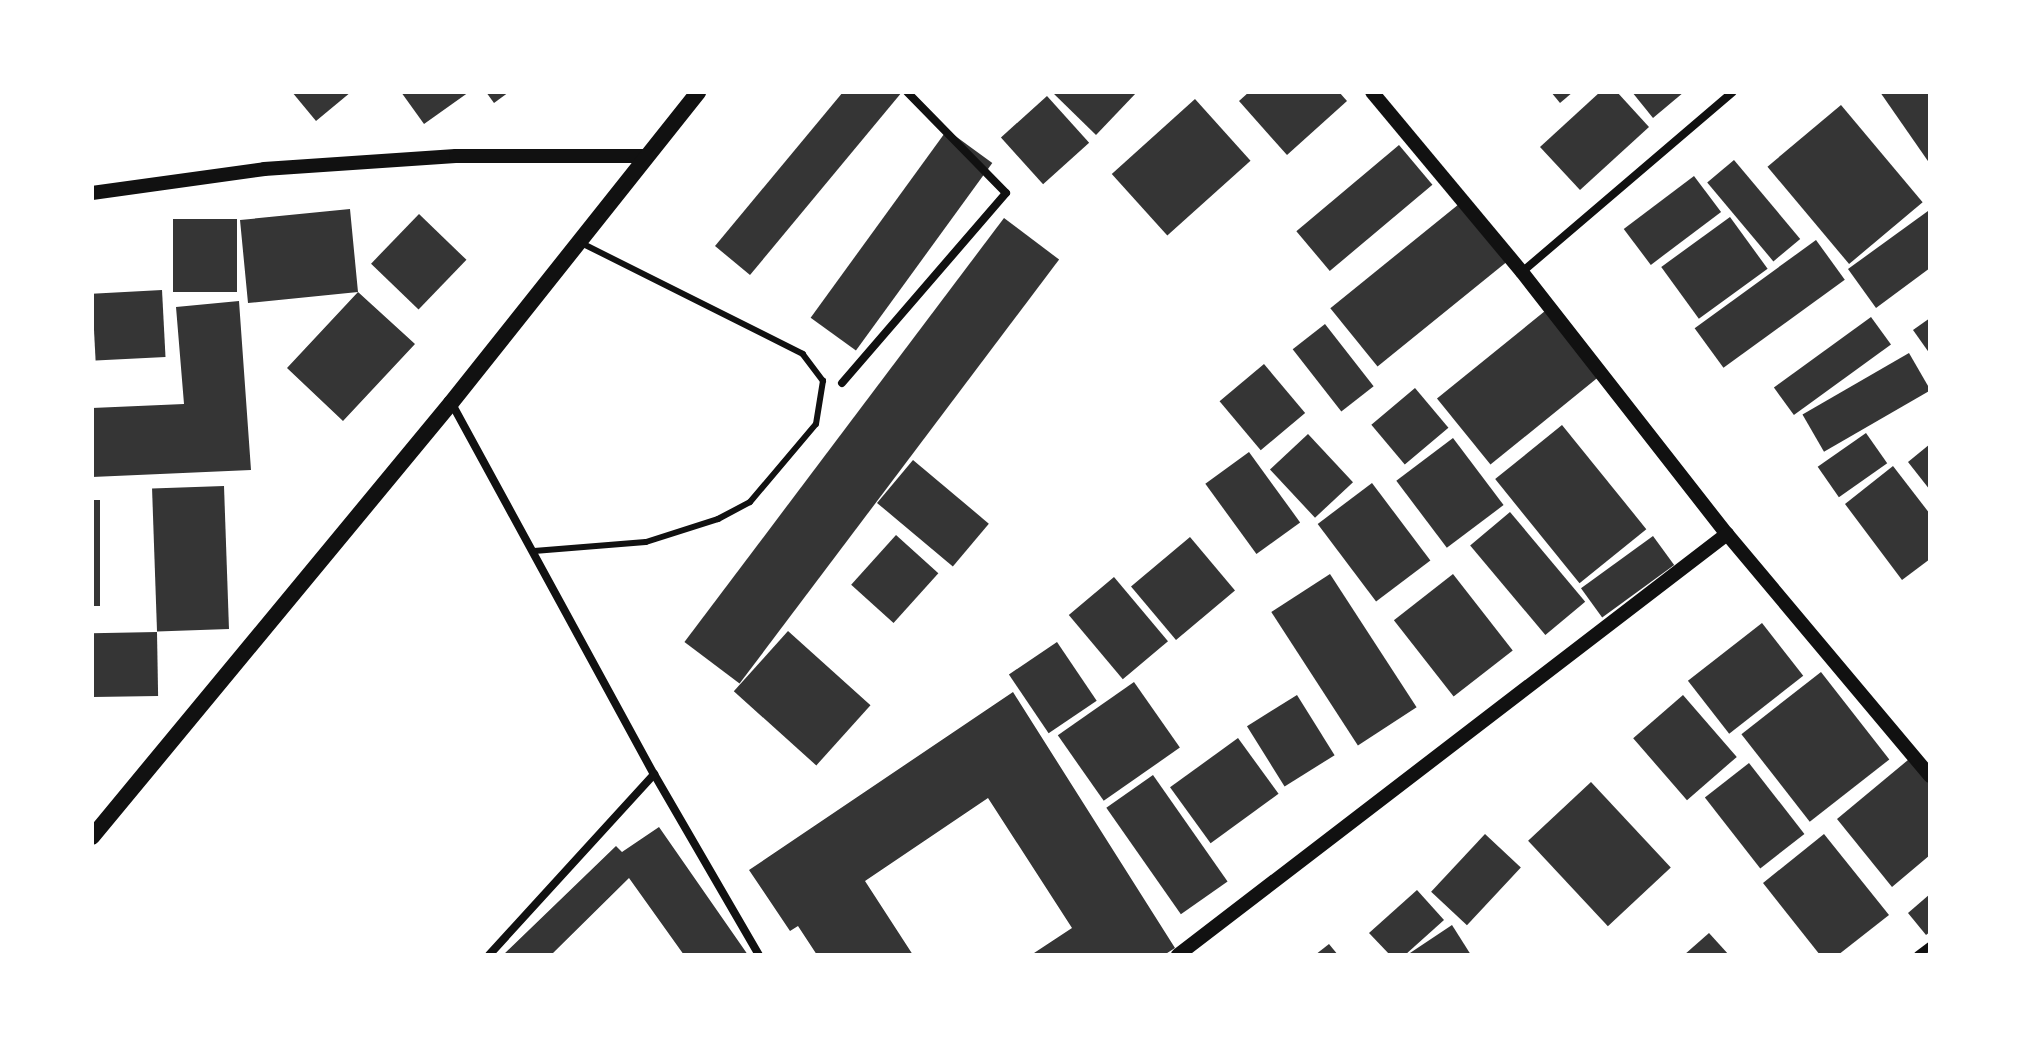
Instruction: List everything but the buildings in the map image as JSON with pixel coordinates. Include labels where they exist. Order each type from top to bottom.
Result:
[{"type":"main road","points":[[92,837],[451,403],[698,92]]},
{"type":"street","points":[[842,383],[1006,193],[907,92]]},
{"type":"street","points":[[1372,92],[1522,272],[1727,534],[1930,776]]},
{"type":"street","points":[[1522,272],[1733,92]]},
{"type":"street","points":[[92,193],[264,169],[456,156],[646,156]]},
{"type":"street","points":[[451,403],[654,774],[759,955]]},
{"type":"street","points":[[1178,955],[1727,534]]},
{"type":"street","points":[[489,955],[654,774]]},
{"type":"street","points":[[1918,955],[1930,946]]},
{"type":"lane","points":[[534,551],[646,542],[718,519],[750,502],[816,424],[823,381],[803,354],[578,242]]}]
